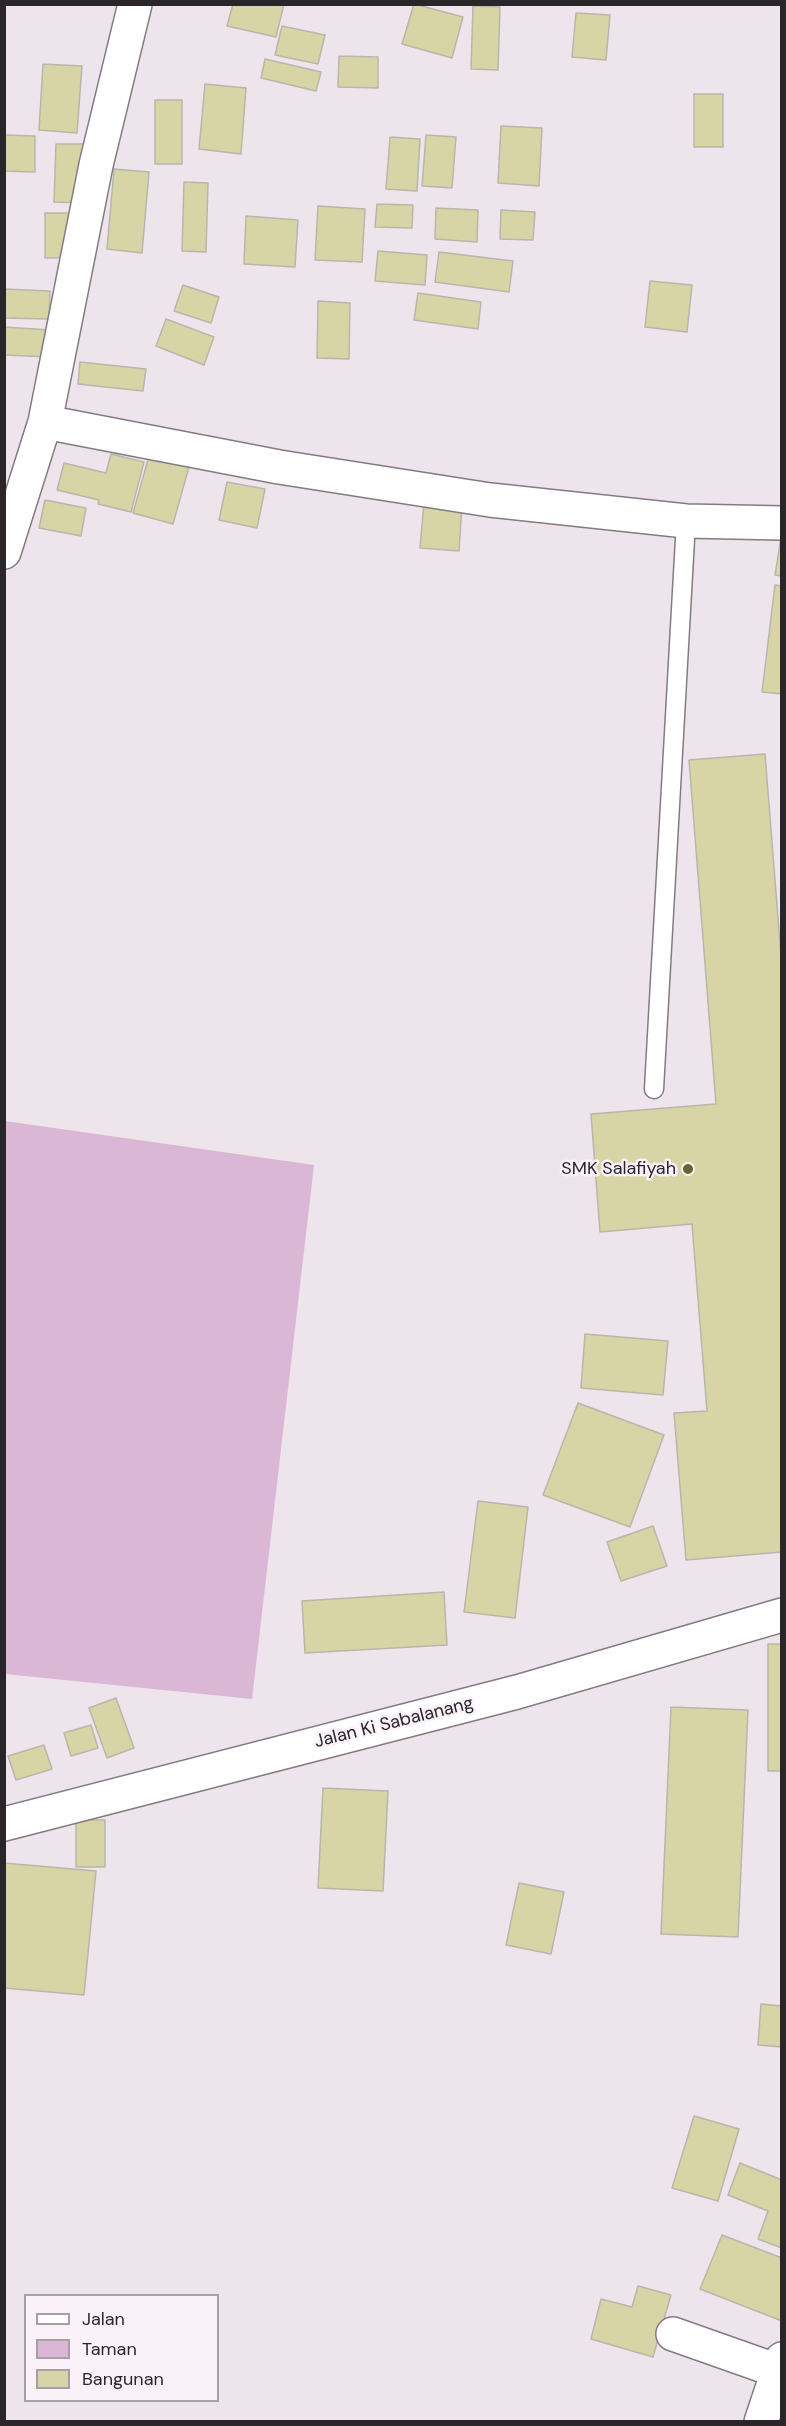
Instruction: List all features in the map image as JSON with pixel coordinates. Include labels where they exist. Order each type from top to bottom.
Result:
[{"type":"street","points":[[4,552],[45,422],[96,165],[135,4]]},
{"type":"street","points":[[45,422],[279,467],[490,500],[686,521],[782,524]]},
{"type":"street","name":"Jalan Ki Sabalanang","points":[[4,1824],[132,1789],[518,1692],[782,1616]]},
{"type":"street","points":[[673,2334],[780,2365],[761,2421]]},
{"type":"lane","points":[[654,1089],[686,521]]},
{"type":"green space","points":[[5,1121],[314,1165],[252,1699],[5,1674]]},
{"type":"building","points":[[233,4],[284,4],[276,37],[227,26]]},
{"type":"building","points":[[414,4],[463,17],[452,58],[402,44]]},
{"type":"building","points":[[473,6],[500,7],[498,70],[471,69]]},
{"type":"building","points":[[576,13],[610,15],[606,60],[572,57]]},
{"type":"building","points":[[282,26],[325,35],[318,64],[275,55]]},
{"type":"building","points":[[339,56],[378,57],[378,88],[338,87]]},
{"type":"building","points":[[265,59],[321,72],[316,91],[261,78]]},
{"type":"building","points":[[43,64],[82,66],[77,133],[39,130]]},
{"type":"building","points":[[205,84],[246,88],[241,154],[199,149]]},
{"type":"building","points":[[694,94],[723,94],[723,147],[694,147]]},
{"type":"building","points":[[155,100],[182,100],[182,164],[155,164]]},
{"type":"building","points":[[501,126],[542,128],[539,186],[498,183]]},
{"type":"building","points":[[4,135],[35,136],[35,172],[4,171]]},
{"type":"building","points":[[426,135],[456,137],[452,188],[422,186]]},
{"type":"building","points":[[390,137],[420,139],[417,191],[386,189]]},
{"type":"building","points":[[56,144],[84,144],[82,203],[54,202]]},
{"type":"building","points":[[114,169],[149,172],[142,253],[107,249]]},
{"type":"building","points":[[184,182],[208,183],[206,252],[182,251]]},
{"type":"building","points":[[377,204],[413,205],[412,228],[375,227]]},
{"type":"building","points":[[318,206],[365,209],[362,262],[315,260]]},
{"type":"building","points":[[436,208],[478,210],[477,242],[435,239]]},
{"type":"building","points":[[501,210],[535,212],[533,240],[500,239]]},
{"type":"building","points":[[45,213],[77,213],[77,258],[45,258]]},
{"type":"building","points":[[246,216],[298,220],[295,267],[244,264]]},
{"type":"building","points":[[378,251],[427,255],[425,285],[375,281]]},
{"type":"building","points":[[439,252],[513,261],[509,292],[435,282]]},
{"type":"building","points":[[650,281],[692,285],[687,332],[645,327]]},
{"type":"building","points":[[183,285],[219,297],[211,323],[174,311]]},
{"type":"building","points":[[4,289],[50,291],[49,319],[4,318]]},
{"type":"building","points":[[418,293],[481,302],[478,329],[414,320]]},
{"type":"building","points":[[318,301],[350,303],[349,359],[317,358]]},
{"type":"building","points":[[166,319],[214,337],[204,365],[156,346]]},
{"type":"building","points":[[4,327],[50,330],[49,357],[4,355]]},
{"type":"building","points":[[80,362],[146,369],[143,391],[78,384]]},
{"type":"building","points":[[111,454],[144,462],[131,512],[98,504],[99,500],[57,490],[64,463],[106,473]]},
{"type":"building","points":[[149,456],[189,467],[173,524],[133,513]]},
{"type":"building","points":[[227,482],[265,489],[257,528],[219,520]]},
{"type":"building","points":[[45,500],[86,508],[81,536],[39,528]]},
{"type":"building","points":[[424,502],[462,505],[459,551],[420,548]]},
{"type":"building","points":[[782,531],[782,576],[775,575]]},
{"type":"building","points":[[775,585],[782,586],[782,694],[762,692]]},
{"type":"building","name":"SMK Salafiyah","points":[[765,754],[782,968],[782,1552],[686,1560],[674,1413],[707,1411],[692,1224],[600,1232],[591,1114],[716,1104],[689,760]]},
{"type":"building","points":[[585,1334],[668,1341],[663,1395],[581,1388]]},
{"type":"building","points":[[578,1403],[664,1435],[630,1527],[543,1495]]},
{"type":"building","points":[[478,1501],[528,1507],[515,1618],[464,1612]]},
{"type":"building","points":[[653,1526],[667,1566],[621,1581],[607,1542]]},
{"type":"building","points":[[444,1592],[447,1645],[305,1653],[302,1601]]},
{"type":"building","points":[[768,1644],[782,1644],[782,1771],[768,1771]]},
{"type":"building","points":[[116,1698],[134,1748],[107,1758],[89,1708]]},
{"type":"building","points":[[671,1707],[748,1710],[738,1937],[661,1934]]},
{"type":"building","points":[[91,1725],[98,1748],[71,1756],[64,1733]]},
{"type":"building","points":[[44,1745],[52,1769],[16,1780],[8,1756]]},
{"type":"building","points":[[323,1788],[388,1791],[383,1891],[318,1888]]},
{"type":"building","points":[[76,1820],[105,1820],[105,1867],[76,1867]]},
{"type":"building","points":[[4,1863],[96,1871],[84,1995],[4,1988]]},
{"type":"building","points":[[519,1883],[564,1892],[551,1954],[506,1945]]},
{"type":"building","points":[[761,2004],[782,2006],[782,2047],[758,2045]]},
{"type":"building","points":[[694,2116],[739,2129],[718,2201],[672,2188]]},
{"type":"building","points":[[740,2163],[782,2180],[782,2248],[758,2239],[768,2211],[728,2195]]},
{"type":"building","points":[[722,2235],[782,2258],[782,2321],[700,2289]]},
{"type":"building","points":[[638,2286],[671,2295],[653,2357],[591,2339],[601,2299],[632,2307]]},
{"type":"place","name":"SMK Salafiyah","points":[[688,1169]]}]
